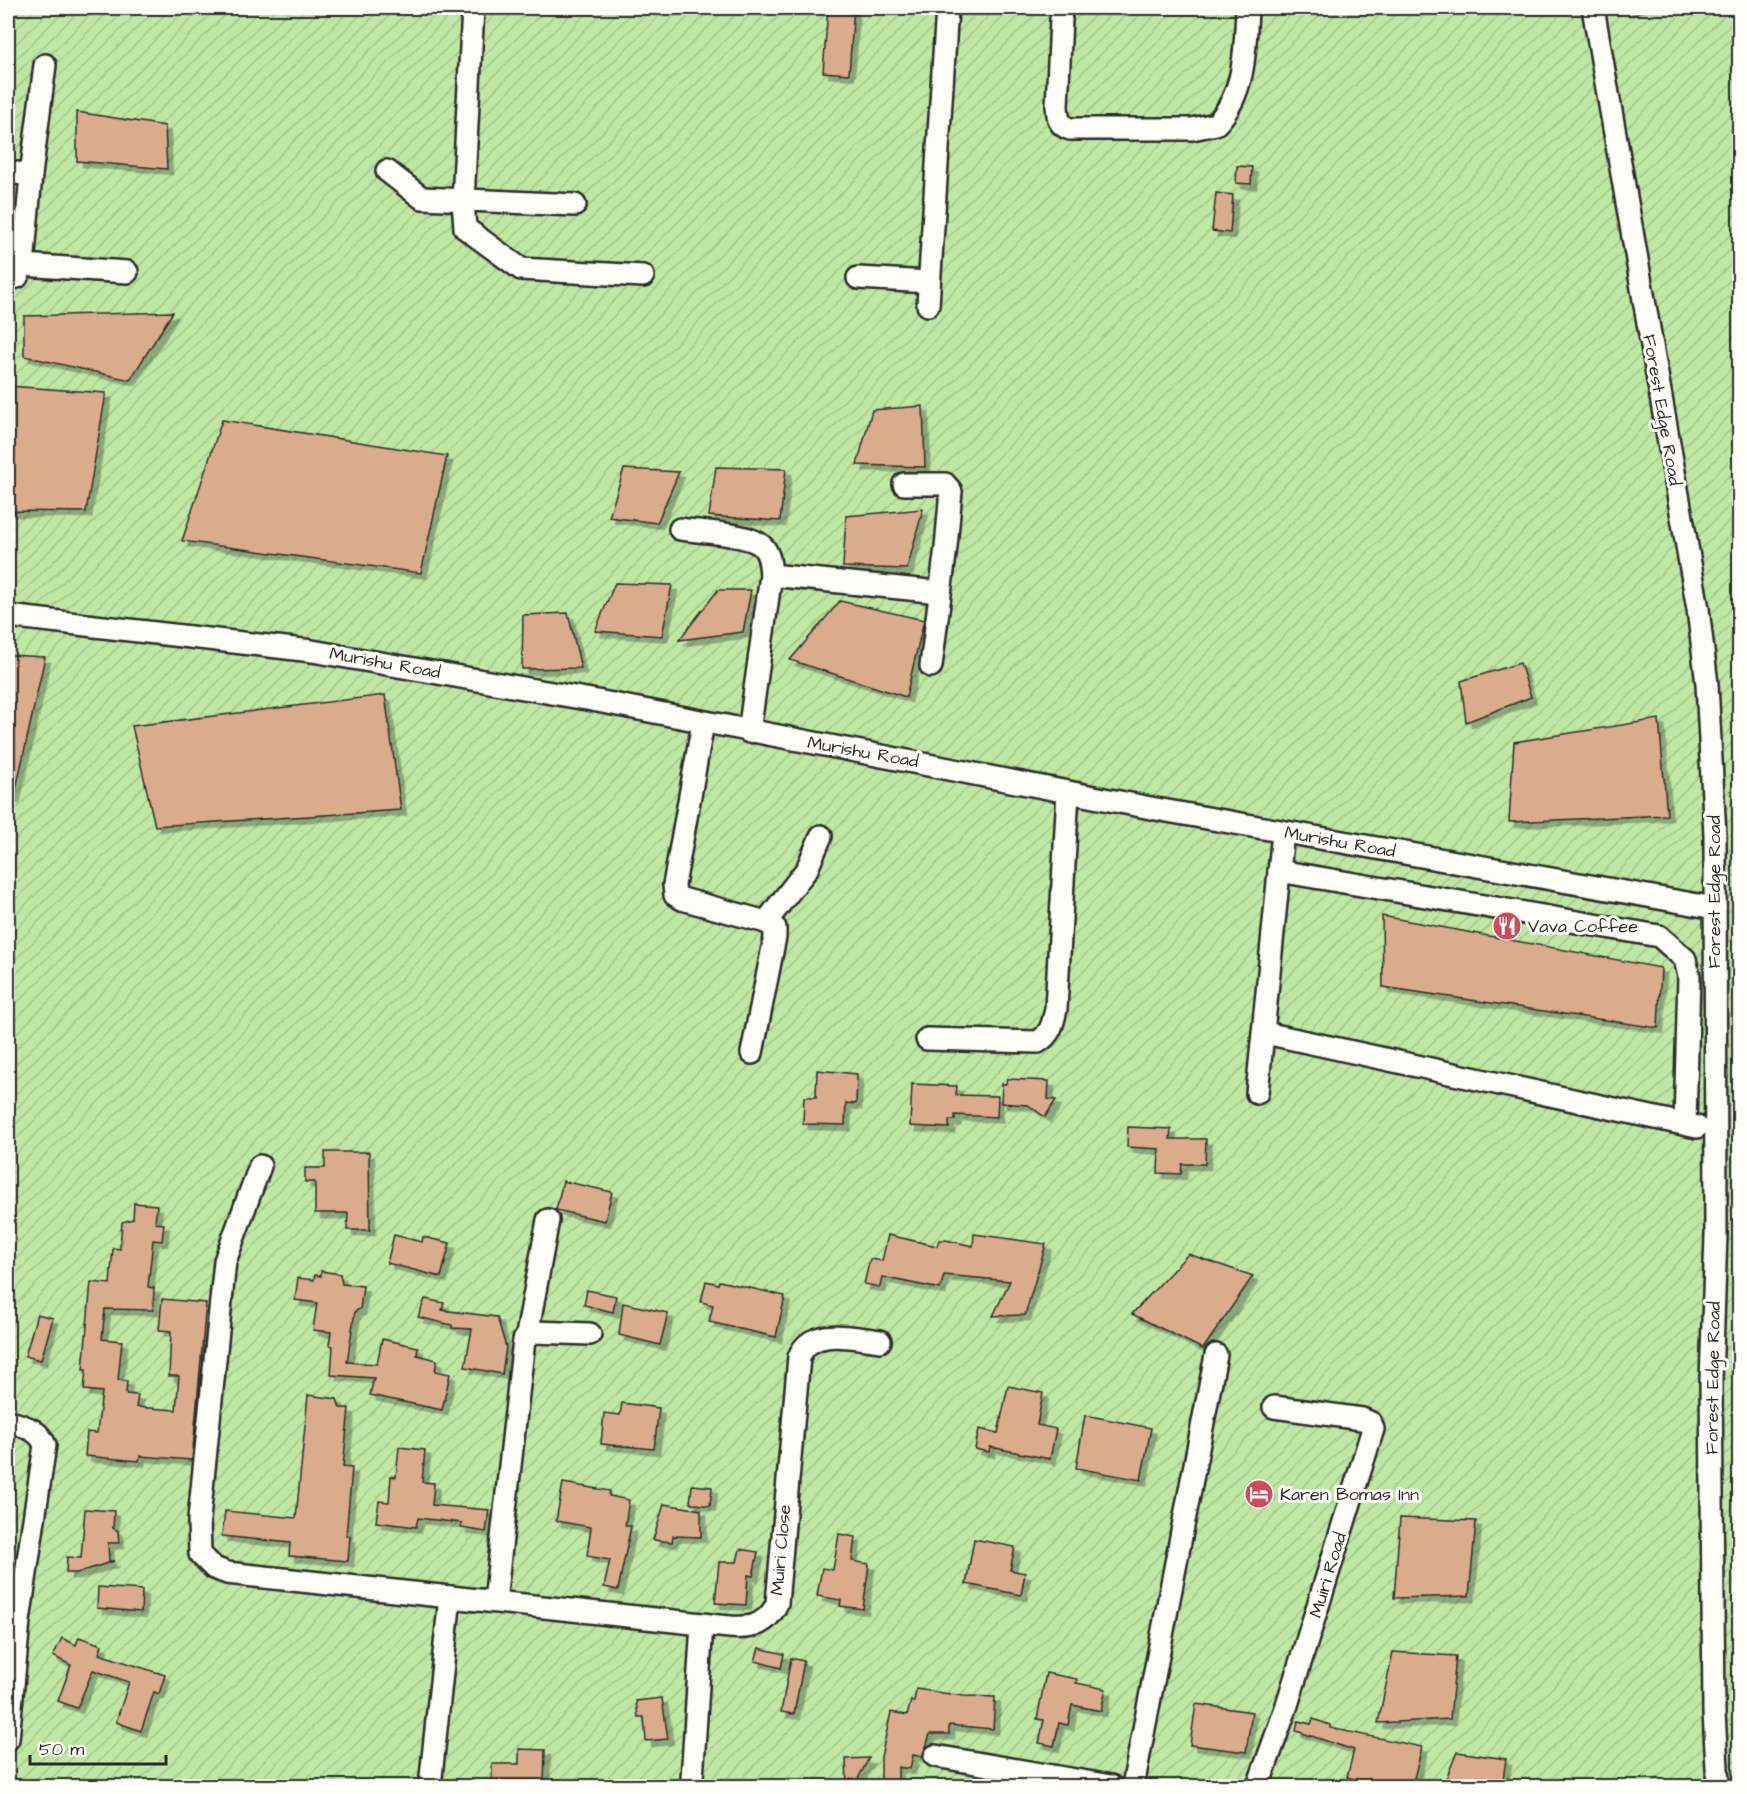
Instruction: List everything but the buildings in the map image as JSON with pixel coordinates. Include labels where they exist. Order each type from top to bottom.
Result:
[{"type":"street","points":[[473,8],[463,201],[465,228],[521,269],[644,276]]},
{"type":"street","points":[[928,305],[947,8]]},
{"type":"street","points":[[1062,19],[1057,106],[1058,120],[1063,126],[1070,129],[1192,129],[1216,124],[1236,97],[1242,69],[1247,8]]},
{"type":"street","name":"Forest Edge Road","points":[[1593,8],[1698,609],[1708,707],[1715,835],[1716,1235],[1712,1381],[1714,1713],[1718,1786]]},
{"type":"street","points":[[45,65],[32,175],[15,272],[127,272]]},
{"type":"street","points":[[387,171],[422,198],[575,205]]},
{"type":"street","points":[[8,172],[32,175]]},
{"type":"street","points":[[858,278],[929,282]]},
{"type":"street","points":[[904,484],[945,484],[950,489],[951,502],[930,666]]},
{"type":"street","points":[[680,529],[752,539],[764,548],[770,560],[771,575],[749,732]]},
{"type":"street","points":[[771,575],[939,592]]},
{"type":"street","name":"Murishu Road","points":[[8,616],[312,651],[592,700],[749,732],[1283,832],[1715,908]]},
{"type":"street","points":[[703,723],[674,885],[675,895],[766,922],[775,928],[752,1053]]},
{"type":"street","points":[[927,1039],[1038,1042],[1047,1036],[1056,1009],[1068,792]]},
{"type":"street","points":[[1257,1093],[1265,1033],[1283,832]]},
{"type":"street","points":[[766,922],[807,869],[821,836]]},
{"type":"street","points":[[1279,871],[1659,936],[1685,959],[1689,976],[1685,1124]]},
{"type":"street","points":[[1265,1033],[1715,1132]]},
{"type":"street","name":"Muiri Close","points":[[260,1166],[225,1261],[198,1538],[200,1554],[214,1568],[227,1573],[702,1624],[744,1628],[760,1624],[771,1615],[777,1603],[799,1357],[803,1347],[814,1338],[838,1337],[880,1341]]},
{"type":"street","points":[[495,1601],[521,1361],[548,1220]]},
{"type":"street","points":[[527,1335],[540,1332],[590,1334]]},
{"type":"street","points":[[1132,1786],[1216,1355]]},
{"type":"street","name":"Muiri Road","points":[[1258,1786],[1286,1708],[1373,1428],[1371,1424],[1362,1419],[1274,1407]]},
{"type":"street","points":[[8,1421],[34,1430],[41,1436],[45,1445],[19,1620],[8,1739]]},
{"type":"street","points":[[430,1786],[450,1597]]},
{"type":"street","points":[[692,1779],[702,1624]]},
{"type":"street","points":[[935,1756],[1111,1786]]},
{"type":"green space","points":[[8,8],[1626,8],[1628,16],[1655,8],[1739,8],[1740,723],[1735,727],[1740,888],[1739,1786],[8,1786]]},
{"type":"place","name":"Vava Coffee","points":[[1507,926]]},
{"type":"place","name":"Karen Bomas Inn","points":[[1259,1494]]}]
